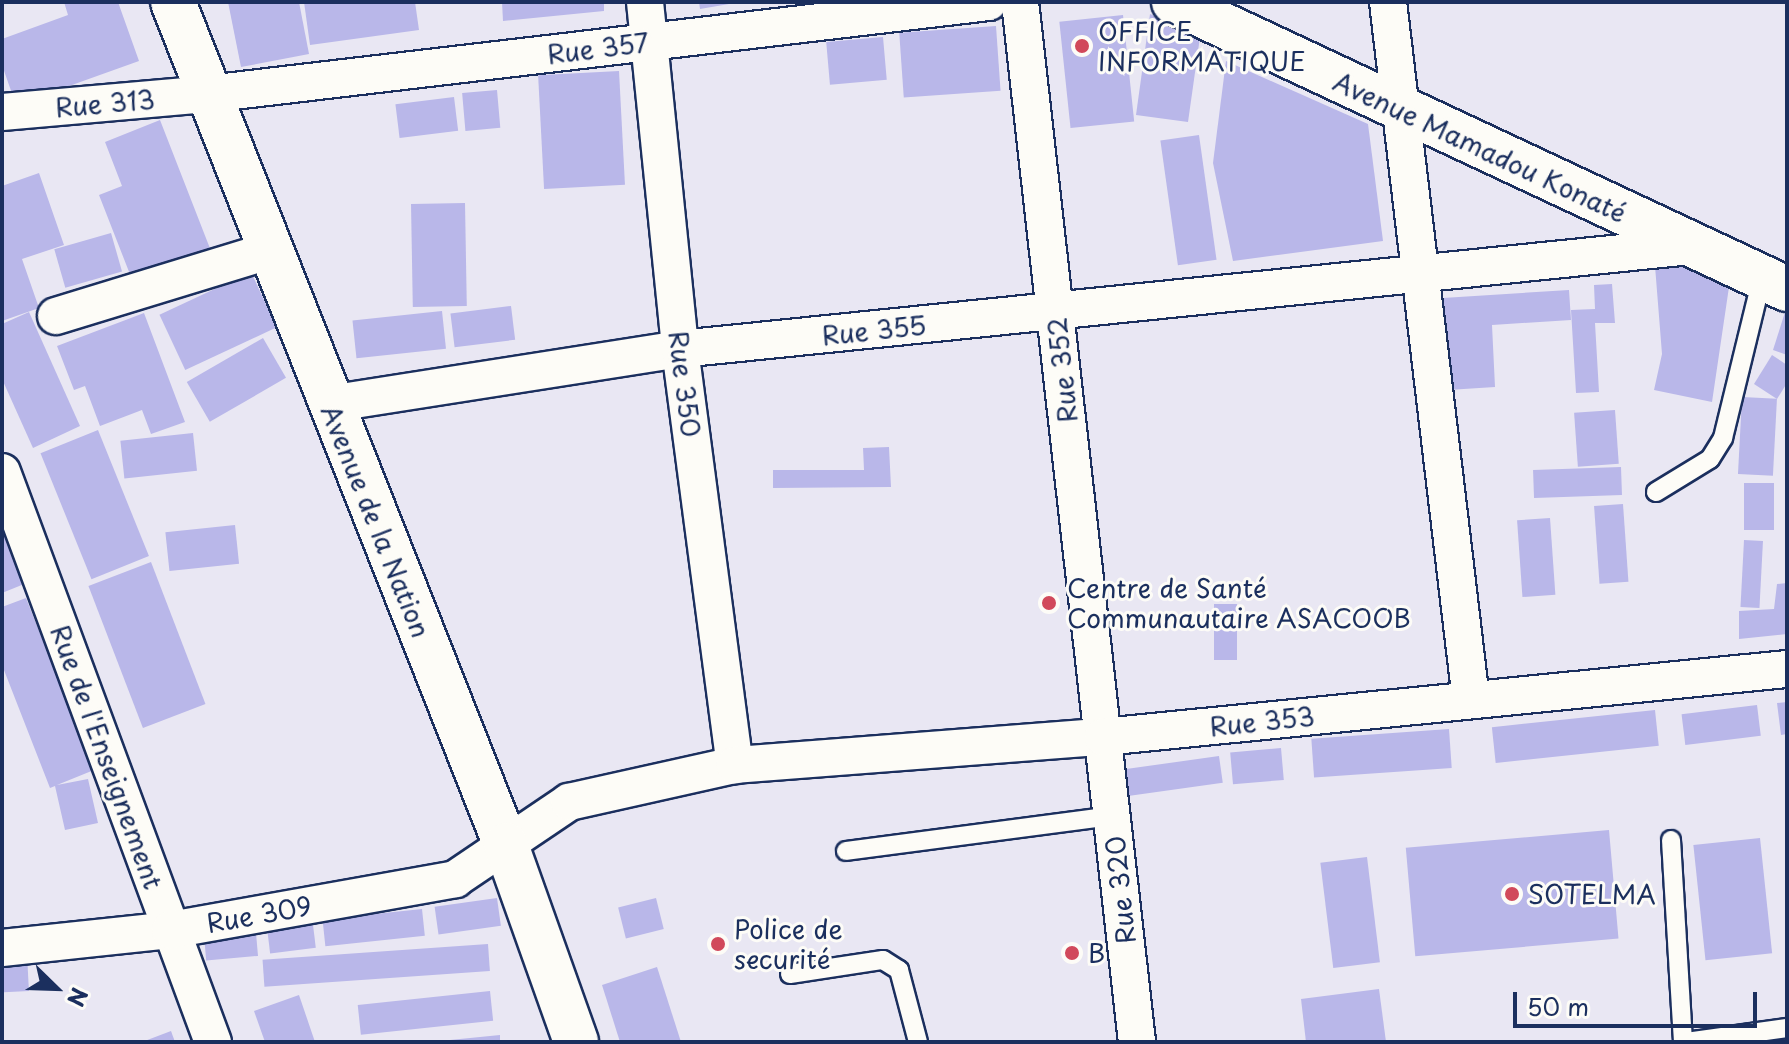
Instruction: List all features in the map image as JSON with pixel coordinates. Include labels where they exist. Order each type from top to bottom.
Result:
[{"type":"street","name":"Avenue de la Nation","points":[[173,2],[268,251],[506,845],[576,1042]]},
{"type":"street","name":"Rue 350","points":[[645,2],[680,349],[735,765]]},
{"type":"street","name":"Rue 357","points":[[208,94],[989,2]]},
{"type":"street","name":"Rue 352","points":[[1020,2],[1103,737]]},
{"type":"street","name":"Avenue Mamadou Konaté","points":[[1174,2],[1774,283]]},
{"type":"street","points":[[1388,2],[1471,700]]},
{"type":"street","name":"Rue 313","points":[[2,112],[208,94]]},
{"type":"street","name":"Rue 355","points":[[329,404],[680,349],[1691,246]]},
{"type":"street","points":[[56,316],[268,251]]},
{"type":"street","name":"Rue de l'Enseignement","points":[[2,472],[213,1042]]},
{"type":"street","name":"Rue 353","points":[[735,765],[1103,737],[1787,669]]},
{"type":"street","name":"Rue 320","points":[[1103,737],[1137,1042]]},
{"type":"street","name":"Rue 309","points":[[2,948],[170,930],[455,879],[569,802],[735,765]]},
{"type":"lane","points":[[1656,492],[1710,459],[1723,438],[1774,283]]},
{"type":"lane","points":[[846,851],[1112,816]]},
{"type":"lane","points":[[1671,840],[1685,1042],[1787,1028]]},
{"type":"lane","points":[[790,974],[883,960],[899,970],[918,1042]]},
{"type":"building","points":[[64,2],[118,2],[139,61],[16,105],[2,65],[2,39],[68,15]]},
{"type":"building","points":[[228,2],[299,2],[309,54],[241,67]]},
{"type":"building","points":[[304,2],[415,2],[419,30],[310,45]]},
{"type":"building","points":[[502,2],[604,2],[604,11],[503,21]]},
{"type":"building","points":[[699,2],[729,2],[729,4],[700,9]]},
{"type":"building","points":[[1150,14],[1200,37],[1188,122],[1136,115]]},
{"type":"building","points":[[1123,15],[1134,121],[1071,128],[1059,22]]},
{"type":"building","points":[[996,26],[1001,91],[904,98],[899,33]]},
{"type":"building","points":[[883,37],[887,80],[830,85],[826,42]]},
{"type":"building","points":[[1226,61],[1368,124],[1383,241],[1233,261],[1213,163]]},
{"type":"building","points":[[619,71],[625,185],[544,189],[538,75]]},
{"type":"building","points":[[497,90],[500,128],[465,131],[462,93]]},
{"type":"building","points":[[454,97],[458,131],[400,138],[395,104]]},
{"type":"building","points":[[160,120],[211,251],[133,282],[99,195],[122,186],[105,142]]},
{"type":"building","points":[[1199,135],[1217,260],[1178,265],[1160,140]]},
{"type":"building","points":[[39,173],[64,245],[22,259],[39,308],[2,321],[2,186]]},
{"type":"building","points":[[465,203],[467,306],[413,307],[411,204]]},
{"type":"building","points":[[111,233],[122,271],[65,288],[54,249]]},
{"type":"building","points":[[1690,265],[1729,287],[1712,402],[1654,390],[1662,354],[1655,266]]},
{"type":"building","points":[[251,272],[277,327],[185,370],[159,315]]},
{"type":"building","points":[[1612,284],[1615,323],[1595,323],[1599,392],[1576,393],[1571,310],[1595,309],[1594,285]]},
{"type":"building","points":[[1569,290],[1571,320],[1492,325],[1495,387],[1448,390],[1443,298]]},
{"type":"building","points":[[511,306],[515,340],[455,347],[450,313]]},
{"type":"building","points":[[1787,309],[1787,355],[1773,350]]},
{"type":"building","points":[[442,311],[446,349],[356,358],[352,320]]},
{"type":"building","points":[[29,312],[80,426],[33,448],[2,379],[2,324]]},
{"type":"building","points":[[144,313],[185,422],[151,434],[142,410],[100,426],[85,386],[74,390],[57,346]]},
{"type":"building","points":[[263,338],[286,378],[210,422],[187,382]]},
{"type":"building","points":[[1772,355],[1787,365],[1787,383],[1777,399],[1754,384]]},
{"type":"building","points":[[1742,397],[1777,399],[1773,476],[1738,474]]},
{"type":"building","points":[[1615,410],[1619,464],[1578,467],[1574,413]]},
{"type":"building","points":[[98,430],[149,556],[91,579],[41,453]]},
{"type":"building","points":[[193,433],[197,471],[124,478],[120,441]]},
{"type":"building","points":[[889,447],[891,487],[773,488],[773,470],[864,470],[863,448]]},
{"type":"building","points":[[1621,467],[1622,495],[1534,498],[1533,470]]},
{"type":"building","points":[[1744,483],[1774,483],[1774,530],[1744,530]]},
{"type":"building","points":[[2,486],[39,578],[2,593]]},
{"type":"building","points":[[1623,504],[1628,582],[1600,584],[1594,506]]},
{"type":"building","points":[[1550,518],[1555,595],[1522,597],[1517,520]]},
{"type":"building","points":[[235,525],[239,564],[169,571],[165,532]]},
{"type":"building","points":[[1744,540],[1763,541],[1759,608],[1740,607]]},
{"type":"building","points":[[151,562],[205,704],[143,728],[88,586]]},
{"type":"building","points":[[1787,583],[1787,634],[1739,639],[1739,611],[1774,609],[1777,584]]},
{"type":"building","points":[[26,598],[94,770],[57,785],[88,779],[98,823],[65,830],[55,786],[50,788],[2,665],[2,607]]},
{"type":"building","points":[[1214,604],[1237,604],[1237,660],[1214,660]]},
{"type":"building","points":[[1787,702],[1787,734],[1781,735],[1777,703]]},
{"type":"building","points":[[1757,705],[1761,736],[1685,745],[1682,714]]},
{"type":"building","points":[[1655,710],[1659,746],[1496,763],[1492,727]]},
{"type":"building","points":[[1449,729],[1452,768],[1314,778],[1311,739]]},
{"type":"building","points":[[1281,748],[1284,780],[1233,784],[1230,752]]},
{"type":"building","points":[[1219,756],[1223,783],[1123,797],[1119,770]]},
{"type":"building","name":"SOTELMA","points":[[1609,830],[1618,939],[1415,956],[1406,848]]},
{"type":"building","points":[[1760,838],[1772,953],[1705,960],[1693,845]]},
{"type":"building","points":[[1367,857],[1380,962],[1333,968],[1320,863]]},
{"type":"building","points":[[497,898],[501,926],[439,934],[435,907]]},
{"type":"building","points":[[656,898],[664,929],[626,938],[618,907]]},
{"type":"building","points":[[422,909],[425,936],[325,946],[323,919]]},
{"type":"building","points":[[313,925],[316,948],[270,953],[267,931]]},
{"type":"building","points":[[256,933],[258,956],[206,960],[204,938]]},
{"type":"building","points":[[488,944],[490,971],[264,987],[263,960]]},
{"type":"building","points":[[27,954],[29,991],[4,992],[2,955]]},
{"type":"building","points":[[657,967],[681,1042],[620,1042],[602,985]]},
{"type":"building","points":[[1379,989],[1386,1042],[1306,1042],[1301,999]]},
{"type":"building","points":[[490,991],[493,1021],[361,1035],[358,1005]]},
{"type":"building","points":[[299,995],[315,1042],[265,1042],[254,1011]]},
{"type":"building","points":[[171,1031],[175,1042],[142,1042]]},
{"type":"building","points":[[500,1035],[500,1042],[450,1042],[450,1040]]},
{"type":"place","name":"OFFICE INFORMATIQUE","points":[[1082,46]]},
{"type":"place","name":"Centre de Santé Communautaire ASACOOB","points":[[1049,603]]},
{"type":"place","name":"SOTELMA","points":[[1512,894]]},
{"type":"place","name":"Police de securité","points":[[718,944]]},
{"type":"place","name":"B","points":[[1072,953]]}]
